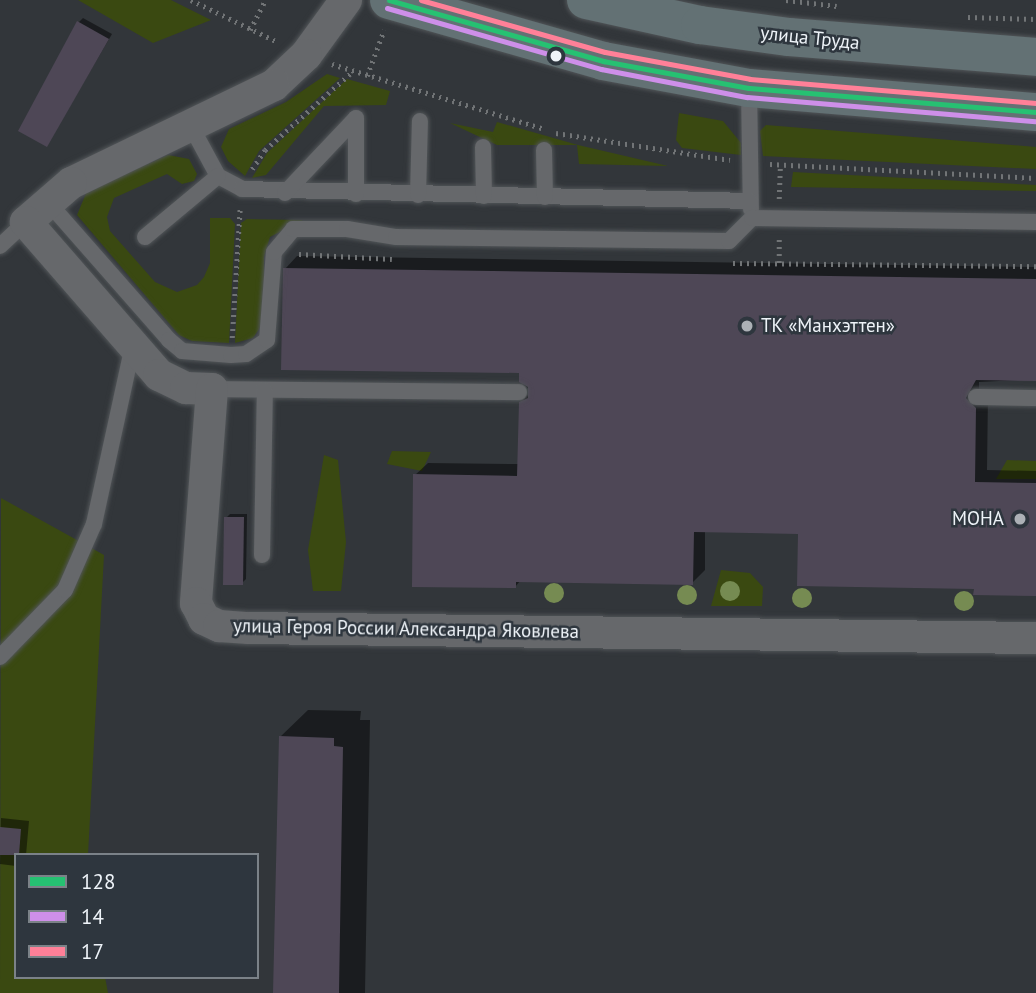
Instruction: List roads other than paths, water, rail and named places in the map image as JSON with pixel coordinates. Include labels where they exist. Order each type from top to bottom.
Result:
[{"type":"main road","name":"улица Труда","points":[[586,0],[700,25],[789,37],[1036,57]]},
{"type":"main road","points":[[391,1],[579,55],[749,89],[1036,112]]},
{"type":"street","points":[[212,388],[173,384],[133,345],[36,211],[71,183],[192,128],[274,85],[306,55],[346,0]]},
{"type":"street","name":"улица Героя России Александра Яковлева","points":[[212,388],[196,603],[204,619],[219,626],[1036,638]]},
{"type":"lane","points":[[749,89],[752,218]]},
{"type":"lane","points":[[285,193],[356,118],[356,194]]},
{"type":"lane","points":[[418,195],[420,121]]},
{"type":"lane","points":[[192,128],[218,176],[242,189],[285,193],[750,201]]},
{"type":"lane","points":[[483,147],[484,196]]},
{"type":"lane","points":[[544,150],[545,197]]},
{"type":"lane","points":[[145,237],[218,176]]},
{"type":"lane","points":[[0,246],[36,211],[182,351],[231,355],[247,354],[267,340],[274,252],[293,229],[346,229],[396,237],[729,241],[752,218],[1036,222]]},
{"type":"lane","points":[[0,657],[65,590],[94,524],[133,345]]},
{"type":"lane","points":[[212,388],[519,392]]},
{"type":"lane","points":[[262,555],[265,390]]},
{"type":"lane","points":[[976,397],[1036,398]]},
{"type":"place","name":"ТК «Манхэттен»","points":[[747,326]]},
{"type":"place","name":"МОНА","points":[[1020,519]]}]
